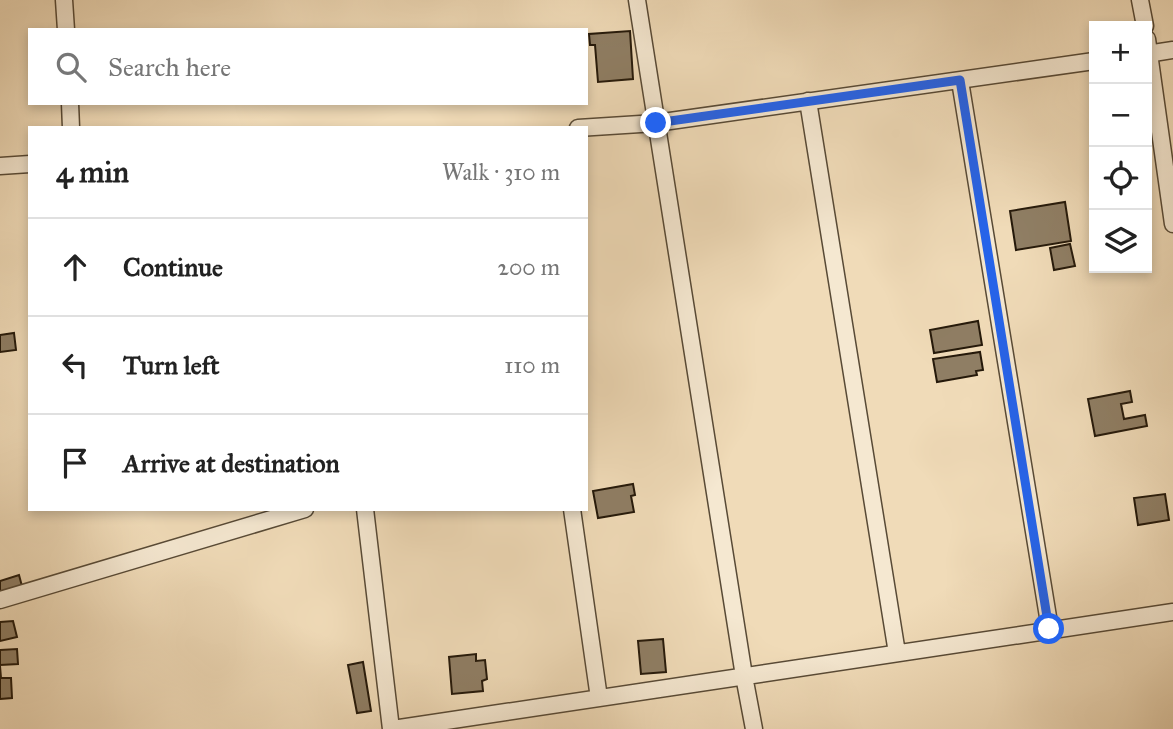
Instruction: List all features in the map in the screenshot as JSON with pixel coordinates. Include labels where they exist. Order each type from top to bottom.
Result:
[{"type":"street","points":[[64,0],[65,28]]},
{"type":"street","points":[[637,0],[754,729]]},
{"type":"street","points":[[1140,0],[1144,21]]},
{"type":"street","points":[[1152,49],[1173,50]]},
{"type":"street","points":[[588,127],[656,123],[1089,62]]},
{"type":"street","points":[[1152,77],[1173,224]]},
{"type":"street","points":[[960,80],[1049,629]]},
{"type":"street","points":[[808,101],[897,653]]},
{"type":"street","points":[[70,105],[71,126]]},
{"type":"street","points":[[0,166],[28,164]]},
{"type":"street","points":[[0,600],[298,511]]},
{"type":"street","points":[[365,511],[392,729],[1173,612]]},
{"type":"street","points":[[572,511],[598,698]]},
{"type":"building","points":[[630,31],[633,79],[598,82],[595,45],[590,45],[589,34]]},
{"type":"building","points":[[1065,202],[1071,241],[1016,250],[1010,211]]},
{"type":"building","points":[[1070,244],[1075,266],[1054,270],[1050,248]]},
{"type":"building","points":[[978,321],[982,345],[934,353],[930,330]]},
{"type":"building","points":[[14,333],[16,350],[0,352],[0,335]]},
{"type":"building","points":[[980,352],[983,370],[976,371],[977,375],[937,382],[933,359]]},
{"type":"building","points":[[1130,391],[1132,402],[1121,404],[1124,419],[1145,415],[1147,426],[1095,436],[1088,399]]},
{"type":"building","points":[[633,484],[635,495],[631,496],[634,512],[598,518],[593,491]]},
{"type":"building","points":[[1165,494],[1169,520],[1138,525],[1134,498]]},
{"type":"building","points":[[19,575],[23,590],[0,597],[0,581]]},
{"type":"building","points":[[13,621],[17,637],[0,641],[0,622]]},
{"type":"building","points":[[663,639],[666,672],[641,674],[638,641]]},
{"type":"building","points":[[17,649],[18,664],[0,665],[0,650]]},
{"type":"building","points":[[476,654],[476,661],[485,660],[487,679],[482,681],[483,691],[452,694],[449,657]]},
{"type":"building","points":[[363,662],[371,711],[357,713],[348,665]]},
{"type":"building","points":[[0,666],[1,678],[11,678],[12,698],[0,699]]},
{"type":"route","points":[[656,123],[960,80],[1049,629]]}]
